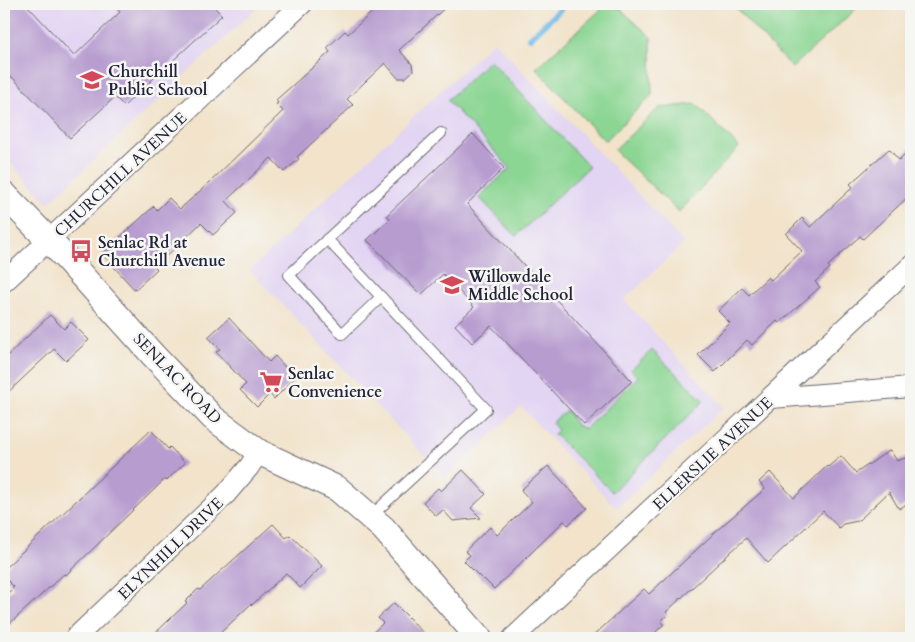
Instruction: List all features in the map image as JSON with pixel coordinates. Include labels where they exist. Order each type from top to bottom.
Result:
[{"type":"street","name":"CHURCHILL AVENUE","points":[[4,282],[302,4]]},
{"type":"street","name":"SENLAC ROAD","points":[[4,194],[49,240],[213,418],[259,452],[338,489],[383,528],[479,638]]},
{"type":"street","name":"ELLERSLIE AVENUE","points":[[513,638],[911,266]]},
{"type":"street","points":[[771,398],[911,387]]},
{"type":"street","name":"ELYNHILL DRIVE","points":[[75,638],[226,494],[259,452]]},
{"type":"lane","points":[[381,297],[342,334],[289,275],[441,133]]},
{"type":"lane","points":[[327,239],[486,409],[370,517]]},
{"type":"shaded area","name":"Churchill Public School","points":[[4,4],[261,4],[48,203],[4,156]]},
{"type":"shaded area","name":"Willowdale Middle School","points":[[494,41],[684,243],[624,300],[724,407],[616,508],[521,407],[445,478],[250,270]]},
{"type":"green space","points":[[607,4],[615,4],[651,37],[652,95],[605,141],[536,68]]},
{"type":"green space","points":[[732,4],[861,4],[792,68]]},
{"type":"green space","points":[[490,60],[589,167],[516,236],[479,197],[510,168],[447,100]]},
{"type":"green space","points":[[696,104],[739,147],[679,212],[614,150],[659,108]]},
{"type":"green space","points":[[652,350],[704,401],[612,492],[554,434],[558,430],[552,423],[566,410],[576,425],[585,429],[638,377],[631,370]]},
{"type":"building","points":[[4,4],[26,4],[74,56],[120,12],[112,4],[211,4],[222,15],[124,106],[115,97],[70,138],[12,77],[4,78]]},
{"type":"building","points":[[381,4],[449,4],[399,50],[412,64],[413,71],[405,78],[398,78],[385,63],[347,99],[353,105],[297,157],[299,159],[284,172],[271,158],[226,201],[237,213],[213,235],[201,223],[155,267],[157,269],[135,290],[102,254],[154,206],[157,210],[169,198],[180,209],[283,111],[276,104],[278,103],[276,100],[330,52],[327,48],[345,31],[348,34]]},
{"type":"building","points":[[473,134],[504,168],[467,204],[632,381],[584,425],[491,326],[472,343],[455,325],[474,307],[443,274],[421,295],[367,240],[390,219],[387,215]]},
{"type":"building","points":[[911,147],[911,194],[863,239],[860,236],[828,266],[830,268],[815,282],[820,287],[779,323],[777,321],[752,345],[747,340],[715,372],[698,355],[730,323],[718,311],[742,288],[749,295],[768,277],[771,280],[802,251],[786,234],[802,218],[810,227],[853,187],[850,184],[889,149],[899,160]]},
{"type":"building","points":[[50,315],[64,329],[71,322],[89,340],[66,361],[54,349],[4,396],[4,359]]},
{"type":"building","points":[[229,318],[269,362],[275,356],[295,378],[274,399],[270,394],[257,407],[240,390],[246,384],[216,352],[220,349],[208,337]]},
{"type":"building","points":[[151,430],[168,449],[170,447],[185,463],[166,481],[165,479],[66,575],[64,574],[4,629],[4,597],[14,587],[4,577],[4,569]]},
{"type":"building","points":[[890,450],[897,461],[911,456],[911,501],[899,509],[889,492],[858,521],[843,524],[839,528],[823,511],[768,563],[746,538],[666,612],[668,614],[661,621],[664,624],[650,638],[591,638],[644,589],[649,594],[724,524],[765,489],[759,482],[770,472],[794,498],[827,466],[841,456],[856,473]]},
{"type":"building","points":[[548,466],[587,508],[568,525],[564,521],[494,589],[464,561],[470,555],[465,551],[490,527],[497,535],[532,502],[521,490]]},
{"type":"building","points":[[463,470],[486,494],[471,508],[481,518],[453,521],[443,510],[436,516],[423,502],[438,488],[441,491]]},
{"type":"building","points":[[273,524],[286,538],[290,535],[322,566],[300,588],[286,573],[215,638],[150,638],[187,603],[185,602],[198,589],[200,590]]},
{"type":"building","points":[[394,603],[428,638],[367,638],[383,623],[378,618]]},
{"type":"waterway","points":[[530,38],[566,4]]},
{"type":"place","name":"Churchill Public School","points":[[92,80]]},
{"type":"place","name":"Senlac Rd at Churchill Avenue","points":[[81,251]]},
{"type":"place","name":"Willowdale Middle School","points":[[452,285]]},
{"type":"place","name":"Senlac Convenience","points":[[271,382]]}]
